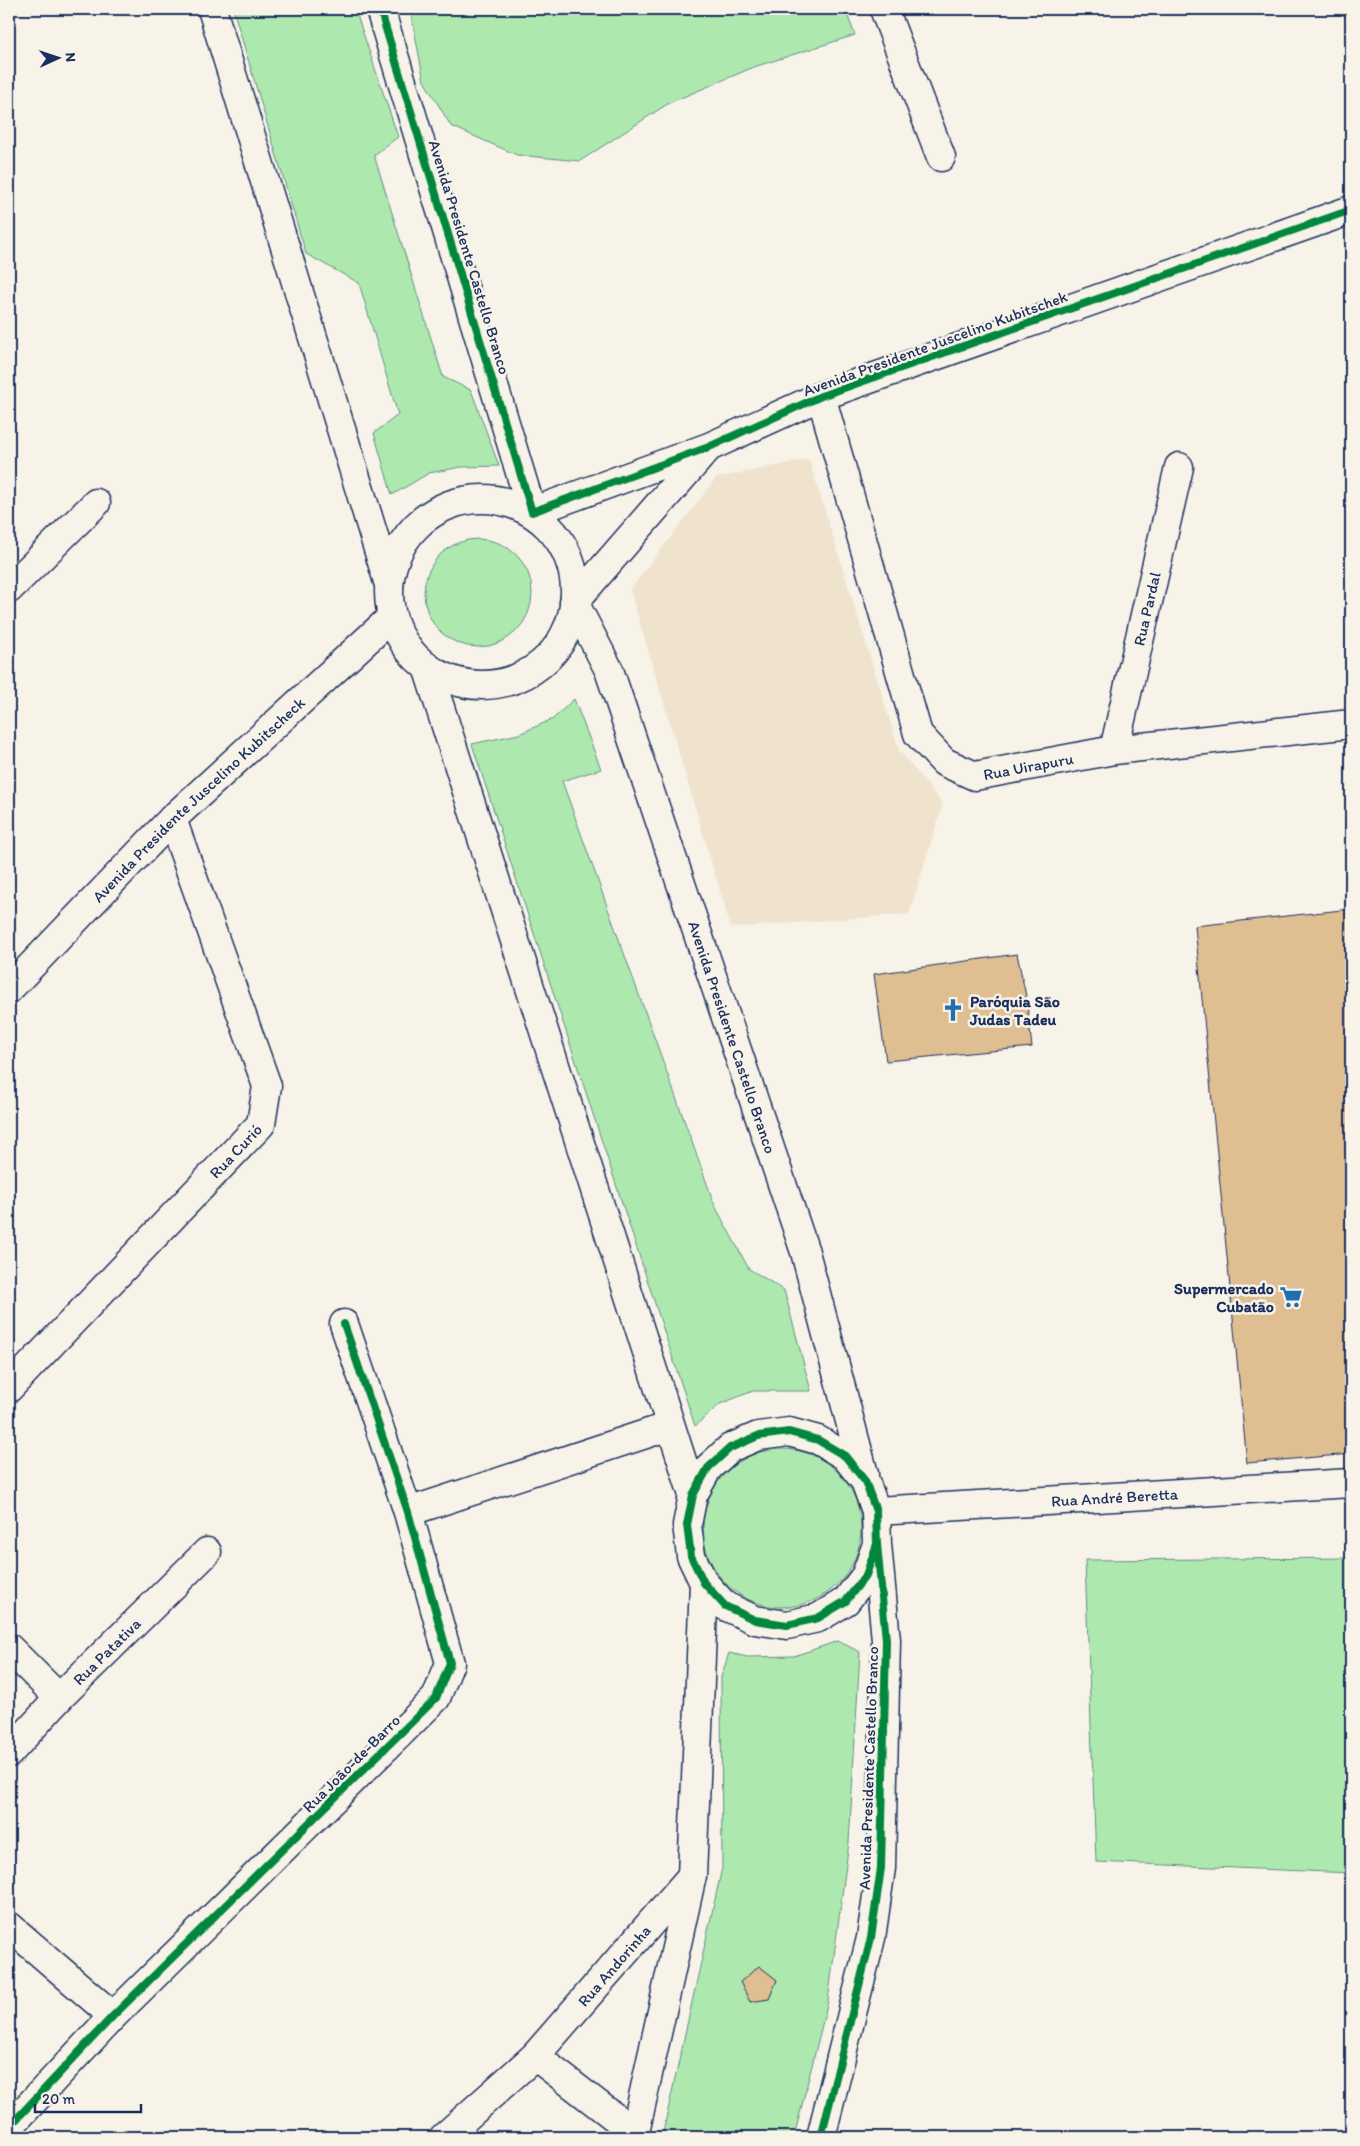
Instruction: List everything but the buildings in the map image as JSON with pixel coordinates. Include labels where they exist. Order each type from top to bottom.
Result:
[{"type":"street","points":[[212,9],[389,585],[392,617],[406,646],[427,667],[453,681],[482,686],[512,681],[538,668],[558,646],[572,619],[576,590],[570,560],[557,534],[532,512],[503,500],[471,498],[441,507],[414,527],[397,554],[389,585]]},
{"type":"street","name":"Avenida Presidente Castello Branco","points":[[380,9],[532,512]]},
{"type":"street","points":[[884,9],[941,157]]},
{"type":"street","name":"Avenida Presidente Juscelino Kubitschek","points":[[532,512],[709,447],[822,396],[1351,210]]},
{"type":"street","name":"Rua Uirapuru","points":[[822,396],[918,734],[944,762],[975,776],[1114,750],[1351,724]]},
{"type":"street","points":[[574,602],[709,447]]},
{"type":"street","name":"Rua Pardal","points":[[1114,750],[1179,467]]},
{"type":"street","points":[[9,589],[96,503]]},
{"type":"street","name":"Avenida Presidente Castello Branco","points":[[574,602],[609,670],[805,1252],[865,1481],[876,1511],[877,1544],[886,1640],[881,1868],[871,1938],[821,2137]]},
{"type":"street","name":"Avenida Presidente Juscelino Kubitscheck","points":[[9,989],[172,820],[392,617]]},
{"type":"street","points":[[427,667],[692,1495]]},
{"type":"street","name":"Rua Curió","points":[[9,1388],[261,1124],[267,1086],[172,820]]},
{"type":"street","name":"Rua João-de-Barro","points":[[9,2127],[113,2016],[436,1698],[450,1663],[408,1512],[344,1324]]},
{"type":"street","points":[[408,1512],[670,1426]]},
{"type":"street","points":[[865,1481],[844,1456],[818,1440],[789,1432],[758,1436],[730,1448],[708,1468],[692,1495],[687,1526],[691,1556],[704,1583],[726,1606],[755,1620],[787,1625],[818,1618],[846,1601],[866,1575],[877,1544]]},
{"type":"street","name":"Rua André Beretta","points":[[876,1511],[1351,1483]]},
{"type":"street","name":"Rua Patativa","points":[[9,1753],[58,1698],[207,1552]]},
{"type":"street","points":[[535,2056],[635,2135],[692,1876],[704,1583]]},
{"type":"street","points":[[9,1648],[58,1698]]},
{"type":"street","name":"Rua Andorinha","points":[[444,2137],[535,2056],[692,1876]]},
{"type":"street","points":[[9,1926],[113,2016]]},
{"type":"shaded area","points":[[809,459],[899,750],[943,804],[909,914],[731,928],[630,590],[716,478]]},
{"type":"green space","points":[[233,9],[355,9],[398,137],[374,155],[443,377],[471,390],[499,466],[461,467],[429,473],[392,495],[374,433],[398,415],[359,283],[306,254]]},
{"type":"green space","points":[[410,9],[845,9],[855,35],[754,67],[669,103],[580,161],[517,155],[451,126],[424,81]]},
{"type":"green space","points":[[478,539],[499,543],[516,555],[528,572],[532,593],[528,614],[516,631],[499,643],[478,647],[457,643],[440,631],[428,614],[424,593],[428,572],[440,555],[457,543]]},
{"type":"green space","points":[[574,699],[601,769],[562,781],[715,1206],[749,1269],[784,1290],[811,1391],[753,1391],[720,1404],[695,1426],[472,744],[519,734],[553,719]]},
{"type":"green space","points":[[790,1449],[805,1452],[819,1458],[838,1472],[848,1484],[858,1505],[861,1528],[858,1551],[848,1572],[838,1584],[826,1594],[805,1604],[790,1607],[774,1607],[759,1604],[738,1594],[716,1572],[704,1543],[703,1520],[706,1505],[716,1484],[738,1462],[767,1450]]},
{"type":"green space","points":[[1351,1558],[1351,1873],[1096,1862],[1085,1560]]},
{"type":"green space","points":[[838,1641],[860,1652],[849,1842],[828,2001],[794,2137],[662,2137],[722,1868],[721,1677],[729,1653],[747,1657],[794,1656]]},
{"type":"cycle path","points":[[380,9],[532,512],[709,447],[821,396],[1351,210]]},
{"type":"cycle path","points":[[9,2127],[113,2016],[436,1698],[450,1663],[408,1512],[344,1324]]},
{"type":"cycle path","points":[[821,2137],[871,1938],[881,1868],[886,1640],[877,1544],[876,1511],[865,1481],[845,1456],[818,1440],[789,1432],[758,1436],[730,1448],[708,1468],[693,1495],[687,1525],[691,1556],[704,1583],[725,1606],[755,1620],[787,1625],[818,1618],[846,1601],[866,1575],[877,1544]]},
{"type":"place","name":"Paróquia São Judas Tadeu","points":[[953,1010]]},
{"type":"place","name":"Supermercado Cubatão","points":[[1291,1297]]}]
